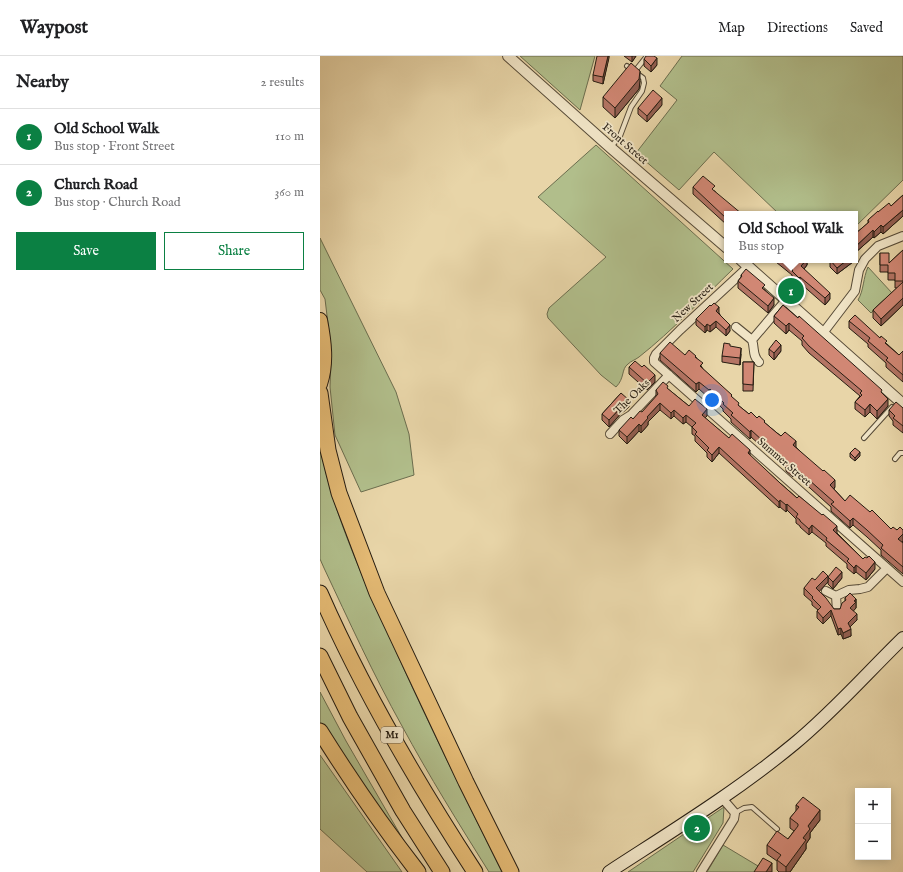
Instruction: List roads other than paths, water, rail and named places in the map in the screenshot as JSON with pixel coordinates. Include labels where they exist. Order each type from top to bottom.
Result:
[{"type":"highway","points":[[320,320],[324,346],[323,376],[320,384]]},
{"type":"highway","points":[[320,393],[328,450],[339,493],[376,593],[466,782],[511,872]]},
{"type":"highway","name":"M1","points":[[320,593],[374,704],[436,812],[475,872]]},
{"type":"highway","name":"M1","points":[[320,656],[350,717],[403,811],[442,872]]},
{"type":"highway","points":[[320,730],[332,750],[418,872]]},
{"type":"main road","points":[[609,872],[722,798],[766,767],[812,728],[903,638]]},
{"type":"street","name":"Front Street","points":[[508,56],[611,148],[724,245]]},
{"type":"street","points":[[823,333],[855,291],[859,270],[865,259],[878,246],[903,236]]},
{"type":"street","points":[[744,263],[901,402]]},
{"type":"street","name":"New Street","points":[[654,358],[744,263]]},
{"type":"street","points":[[752,340],[786,300]]},
{"type":"street","points":[[736,327],[752,340],[754,345],[754,355],[758,362]]},
{"type":"street","name":"Summer Street","points":[[654,358],[654,362],[669,376],[903,582]]},
{"type":"street","name":"The Oaks","points":[[610,434],[669,376]]},
{"type":"street","points":[[826,592],[836,596],[849,590],[868,587],[887,568]]},
{"type":"street","points":[[836,596],[837,611]]},
{"type":"street","points":[[701,872],[734,819],[735,813],[722,798]]},
{"type":"lane","points":[[635,71],[647,56]]},
{"type":"lane","points":[[611,148],[620,136],[631,107],[642,91],[644,83],[643,78],[627,66]]},
{"type":"lane","points":[[864,438],[901,402]]},
{"type":"lane","points":[[895,459],[903,453]]},
{"type":"lane","points":[[735,813],[744,808],[752,807],[777,829]]},
{"type":"place","name":"Old School Walk","points":[[791,291]]},
{"type":"place","name":"Church Road","points":[[697,828]]}]
